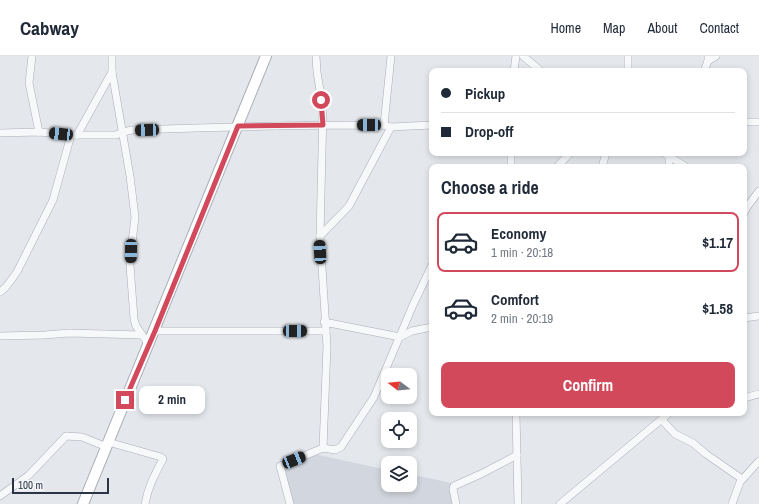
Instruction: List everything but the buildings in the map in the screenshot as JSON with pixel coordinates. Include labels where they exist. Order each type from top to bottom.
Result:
[{"type":"street","points":[[32,56],[29,83],[39,132]]},
{"type":"street","points":[[112,56],[112,72],[123,132],[135,217],[130,265],[134,319],[149,345]]},
{"type":"street","points":[[83,504],[155,331],[266,56]]},
{"type":"street","points":[[316,56],[323,109],[320,236],[324,322],[326,331],[323,448]]},
{"type":"street","points":[[320,236],[349,206],[388,126],[391,56]]},
{"type":"street","points":[[514,68],[516,56]]},
{"type":"street","points":[[523,56],[537,68]]},
{"type":"street","points":[[628,56],[628,68]]},
{"type":"street","points":[[705,68],[708,58],[716,56]]},
{"type":"street","points":[[0,292],[6,287],[17,272],[53,200],[74,135],[112,72]]},
{"type":"street","points":[[747,122],[759,122]]},
{"type":"street","points":[[0,133],[39,132],[74,135],[116,135],[132,130],[238,126],[429,125]]},
{"type":"street","points":[[560,164],[567,156]]},
{"type":"street","points":[[668,156],[681,164]]},
{"type":"street","points":[[747,206],[759,191]]},
{"type":"street","points":[[290,504],[280,466],[323,448],[335,450],[341,447],[374,397],[429,272]]},
{"type":"street","points":[[747,318],[759,316]]},
{"type":"street","points":[[324,322],[400,337],[429,328]]},
{"type":"street","points":[[155,331],[326,331]]},
{"type":"street","points":[[0,336],[69,333],[142,335]]},
{"type":"street","points":[[747,397],[759,394]]},
{"type":"street","points":[[516,416],[518,504]]},
{"type":"street","points":[[560,504],[666,416]]},
{"type":"street","points":[[662,420],[675,434],[693,443],[742,480]]},
{"type":"street","points":[[0,496],[29,475],[66,436],[82,437],[107,445],[162,457],[163,459],[154,474],[145,504]]},
{"type":"street","points":[[456,504],[454,486],[517,455]]},
{"type":"street","points":[[732,504],[740,482],[759,461]]},
{"type":"shaded area","points":[[314,454],[381,468],[381,492],[417,492],[417,476],[451,483],[455,504],[293,504],[283,467]]},
{"type":"route","points":[[125,400],[155,331],[238,126],[323,125],[323,109],[321,100]]}]
